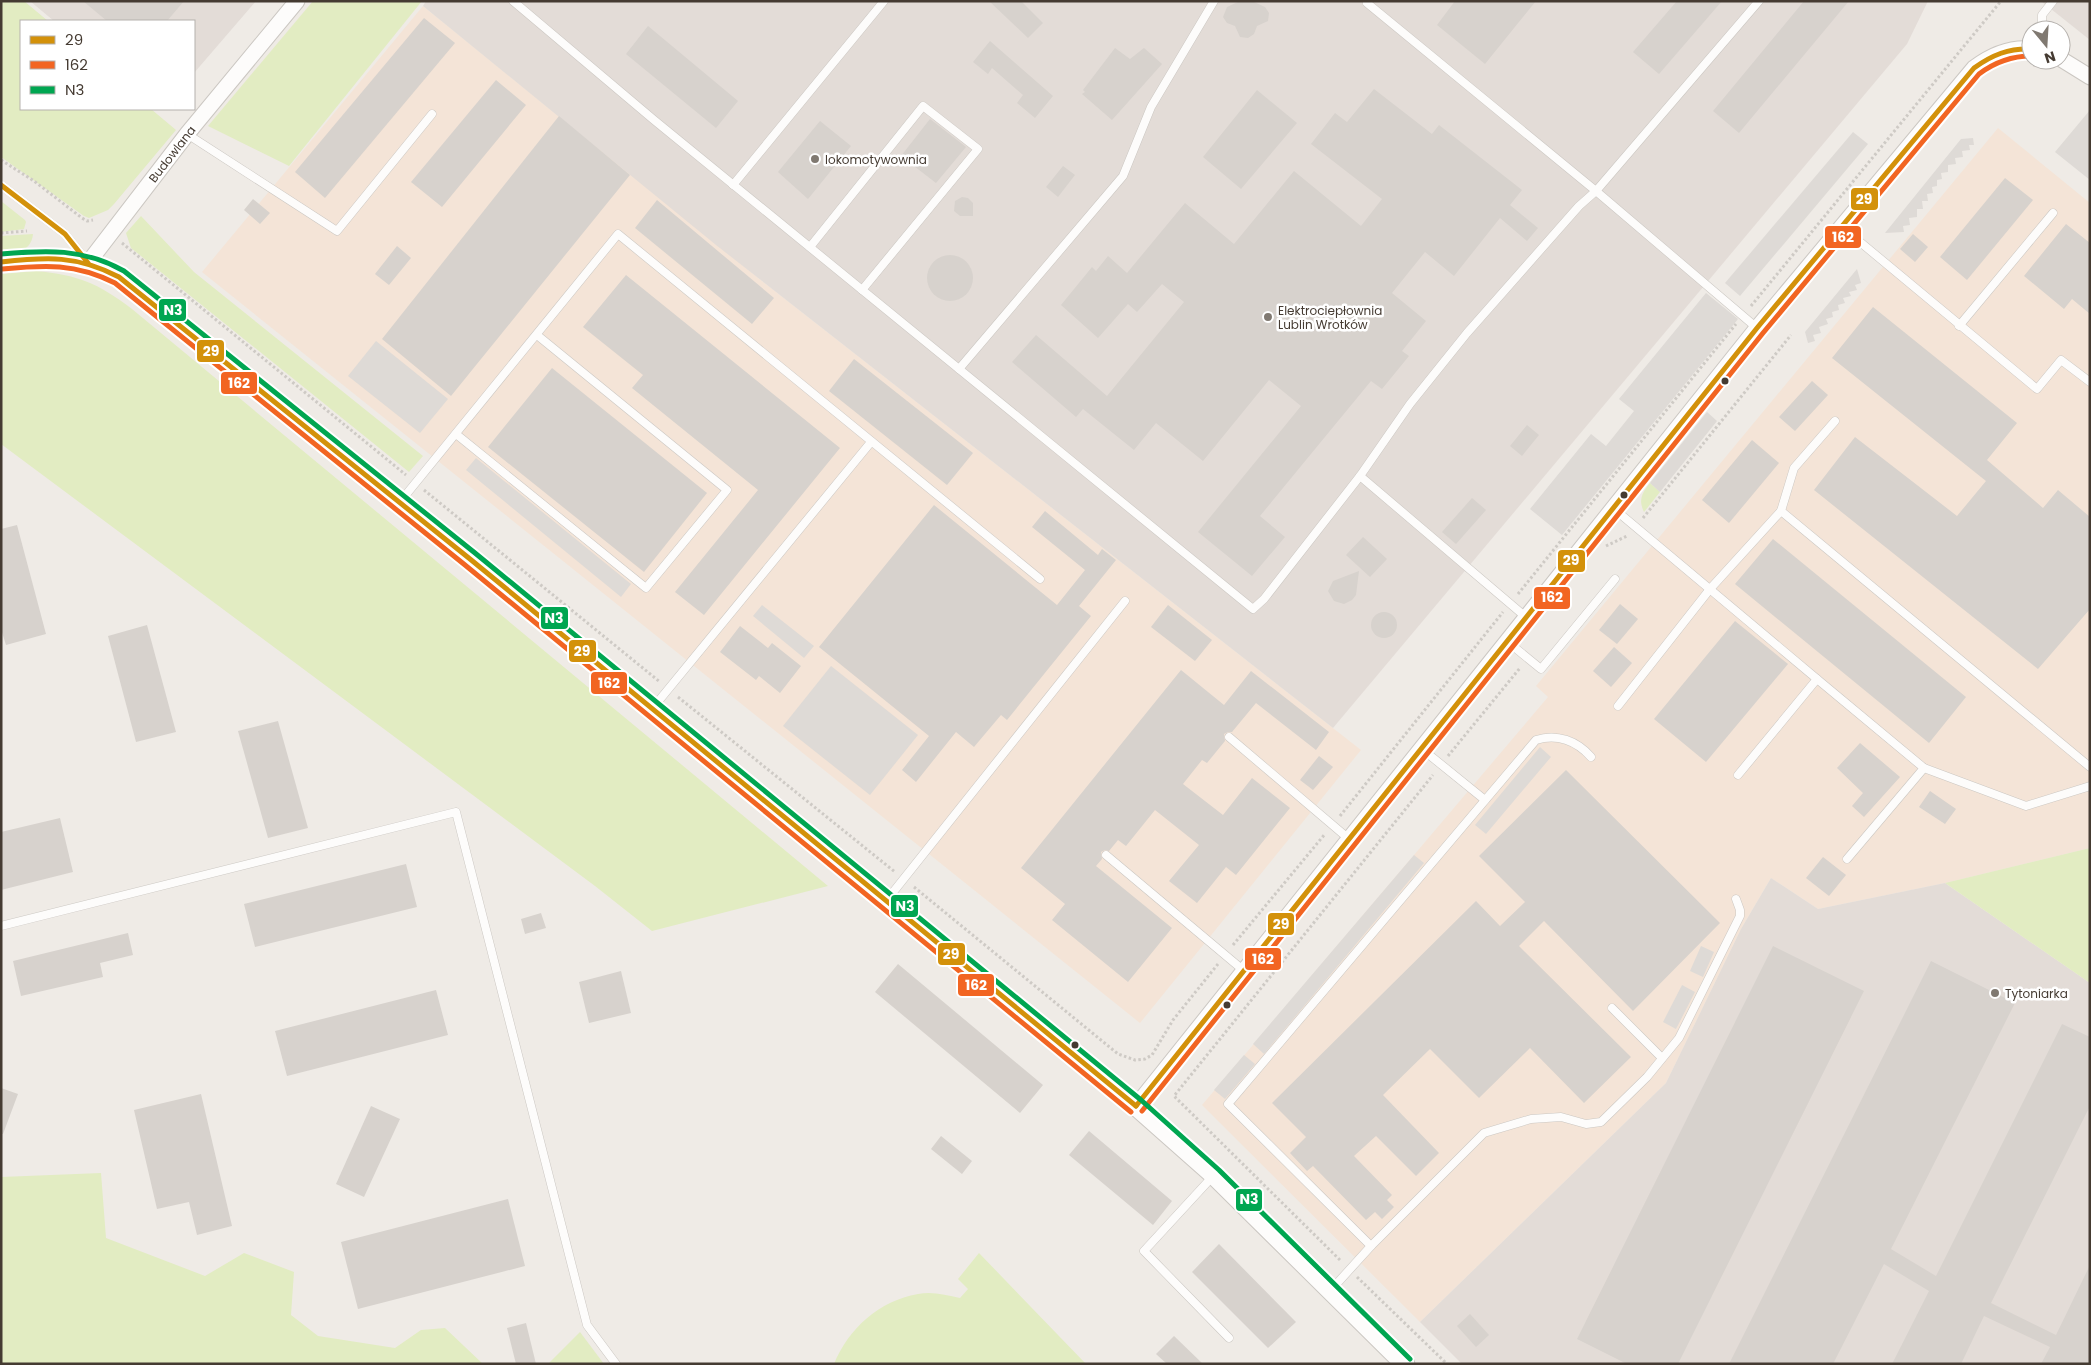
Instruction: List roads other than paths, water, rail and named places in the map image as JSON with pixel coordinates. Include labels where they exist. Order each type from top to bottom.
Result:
[{"type":"street","name":"Budowlana","points":[[88,263],[187,134],[297,1]]},
{"type":"street","points":[[1136,1106],[1757,328],[1974,68],[1987,58],[2003,52],[2021,50]]},
{"type":"street","points":[[2071,65],[2090,77]]},
{"type":"street","points":[[1,262],[51,258],[88,263],[119,278],[400,502],[1136,1106],[1214,1175],[1405,1364]]},
{"type":"lane","points":[[513,1],[733,185],[1253,609],[1264,599],[1360,476],[1410,404],[1467,333],[1579,206],[1596,191],[1759,1]]},
{"type":"lane","points":[[733,185],[884,1]]},
{"type":"lane","points":[[959,369],[1123,176],[1151,107],[1214,1]]},
{"type":"lane","points":[[2042,20],[2042,15],[2052,1]]},
{"type":"lane","points":[[1366,2],[1596,191],[1757,328]]},
{"type":"lane","points":[[810,247],[923,106],[978,149],[862,290]]},
{"type":"lane","points":[[187,134],[337,231],[432,114]]},
{"type":"lane","points":[[1,185],[65,234],[88,263]]},
{"type":"lane","points":[[1959,326],[2053,213]]},
{"type":"lane","points":[[1842,227],[2037,389],[2061,360],[2090,382]]},
{"type":"lane","points":[[400,502],[618,234],[1040,579]]},
{"type":"lane","points":[[456,434],[646,588],[727,490],[537,334]]},
{"type":"lane","points":[[1618,706],[1710,589],[1781,511],[1794,468],[1835,421]]},
{"type":"lane","points":[[652,708],[871,442]]},
{"type":"lane","points":[[1360,476],[1527,618]]},
{"type":"lane","points":[[1613,508],[1924,768],[2026,806],[2090,786]]},
{"type":"lane","points":[[1781,511],[2090,767]]},
{"type":"lane","points":[[1508,642],[1541,668],[1615,579]]},
{"type":"lane","points":[[886,901],[1126,601]]},
{"type":"lane","points":[[1738,775],[1816,679]]},
{"type":"lane","points":[[1229,737],[1349,839]]},
{"type":"lane","points":[[1371,1246],[1228,1104],[1536,740],[1555,737],[1568,740],[1578,745],[1591,757]]},
{"type":"lane","points":[[1422,749],[1485,800]]},
{"type":"lane","points":[[1847,859],[1924,768]]},
{"type":"lane","points":[[1,926],[456,812],[587,1325],[616,1364]]},
{"type":"lane","points":[[1106,855],[1244,970]]},
{"type":"lane","points":[[1331,1290],[1371,1246],[1484,1133],[1531,1119],[1561,1118],[1586,1124],[1602,1122],[1647,1077],[1679,1038],[1740,916],[1736,899]]},
{"type":"lane","points":[[1612,1008],[1662,1058]]},
{"type":"lane","points":[[1214,1175],[1144,1251],[1229,1338]]},
{"type":"place","name":"lokomotywownia","points":[[815,159]]},
{"type":"place","name":"Elektrociepłownia Lublin Wrotków","points":[[1268,317]]},
{"type":"place","name":"Tytoniarka","points":[[1995,993]]}]
